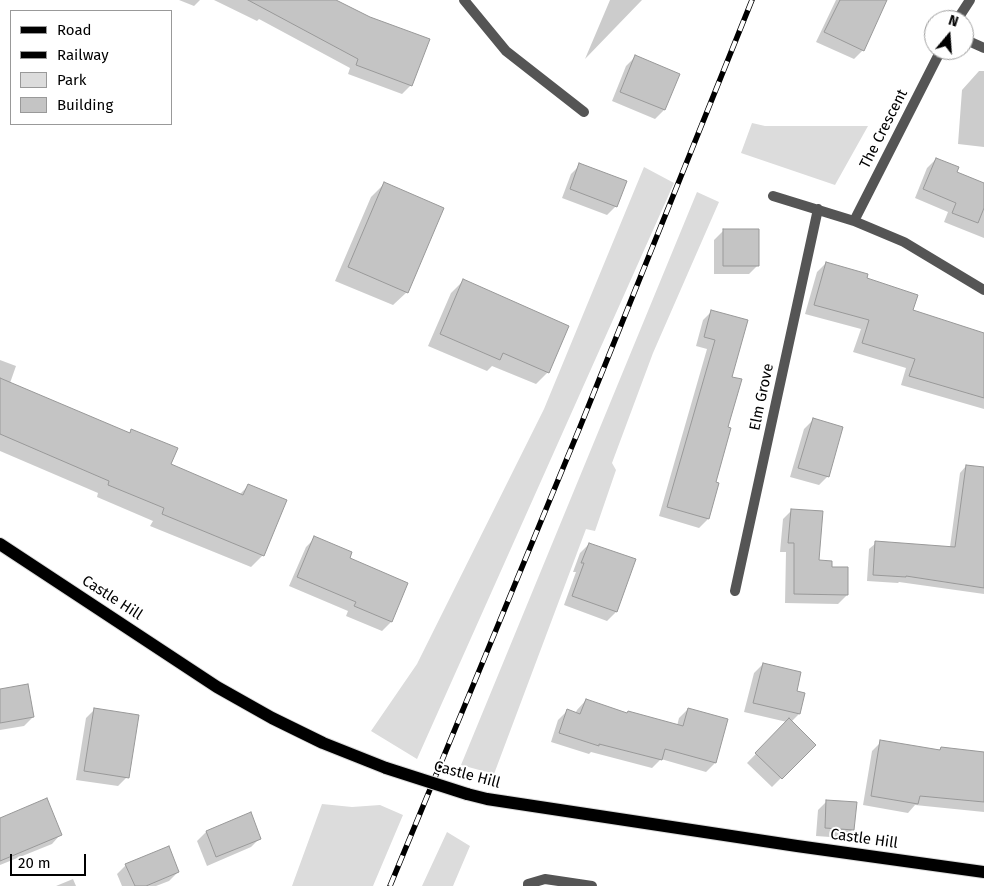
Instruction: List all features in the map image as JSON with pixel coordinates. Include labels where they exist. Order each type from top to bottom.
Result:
[{"type":"main road","name":"Castle Hill","points":[[0,544],[217,687],[272,718],[323,743],[386,768],[487,799],[984,872]]},
{"type":"street","points":[[464,0],[506,50],[584,112]]},
{"type":"street","name":"The Crescent","points":[[854,221],[936,60]]},
{"type":"street","points":[[773,196],[854,221],[904,242],[984,290]]},
{"type":"street","name":"Elm Grove","points":[[735,591],[818,210]]},
{"type":"street","points":[[528,886],[528,884],[545,879],[592,886]]},
{"type":"green space","points":[[752,123],[765,126],[868,126],[835,185],[741,153]]},
{"type":"green space","points":[[644,167],[674,183],[417,759],[371,731],[417,664],[544,409]]},
{"type":"green space","points":[[697,192],[719,202],[653,353],[612,463],[616,470],[595,531],[586,529],[494,774],[461,765]]},
{"type":"green space","points":[[322,804],[352,807],[380,805],[403,815],[373,886],[292,886]]},
{"type":"green space","points":[[447,832],[470,846],[453,886],[422,886]]},
{"type":"building","points":[[248,0],[336,0],[370,17],[430,39],[412,86],[356,65],[358,59]]},
{"type":"building","points":[[840,0],[887,0],[864,51],[824,32]]},
{"type":"building","points":[[635,55],[680,74],[665,110],[620,92]]},
{"type":"building","points":[[936,158],[959,167],[957,172],[984,183],[984,208],[978,223],[952,213],[956,203],[923,189]]},
{"type":"building","points":[[579,163],[627,181],[617,207],[570,189]]},
{"type":"building","points":[[384,182],[444,208],[408,293],[348,267]]},
{"type":"building","points":[[723,229],[759,229],[759,266],[723,266]]},
{"type":"building","points":[[826,262],[868,274],[867,278],[918,295],[913,310],[984,333],[984,398],[909,376],[915,359],[862,343],[869,320],[814,305]]},
{"type":"building","points":[[463,279],[569,326],[549,373],[503,353],[500,360],[440,334]]},
{"type":"building","points":[[711,310],[748,320],[732,377],[742,379],[728,427],[731,428],[716,482],[719,483],[709,519],[667,507],[715,340],[704,337]]},
{"type":"building","points":[[0,378],[130,433],[131,429],[178,448],[171,464],[243,495],[248,484],[287,500],[264,556],[162,514],[164,508],[108,485],[109,481],[0,434]]},
{"type":"building","points":[[813,418],[843,427],[829,477],[798,468]]},
{"type":"building","points":[[966,465],[984,467],[984,588],[906,576],[873,575],[875,541],[955,547]]},
{"type":"building","points":[[791,509],[823,511],[819,560],[832,561],[832,567],[848,567],[848,595],[794,594],[794,543],[788,543]]},
{"type":"building","points":[[314,536],[352,552],[350,558],[408,583],[392,622],[354,606],[356,602],[297,577]]},
{"type":"building","points":[[589,543],[636,559],[617,612],[572,596],[584,563],[581,563]]},
{"type":"building","points":[[763,663],[801,672],[797,691],[805,693],[800,714],[753,703]]},
{"type":"building","points":[[28,684],[34,717],[0,723],[0,689]]},
{"type":"building","points":[[586,699],[627,713],[628,711],[683,726],[688,708],[728,719],[716,763],[665,749],[662,760],[599,744],[599,746],[559,733],[567,709],[580,714]]},
{"type":"building","points":[[94,708],[139,715],[129,778],[84,771]]},
{"type":"building","points":[[789,718],[816,745],[782,779],[755,753]]},
{"type":"building","points":[[880,740],[940,750],[941,747],[984,752],[984,802],[920,796],[918,804],[871,796]]},
{"type":"building","points":[[47,798],[62,835],[0,861],[0,818]]},
{"type":"building","points":[[826,800],[857,802],[854,830],[825,828]]},
{"type":"building","points":[[251,812],[261,839],[216,857],[206,831]]},
{"type":"building","points":[[169,846],[179,872],[146,886],[135,886],[125,864]]},
{"type":"railway","points":[[390,886],[580,427],[752,0]]}]
